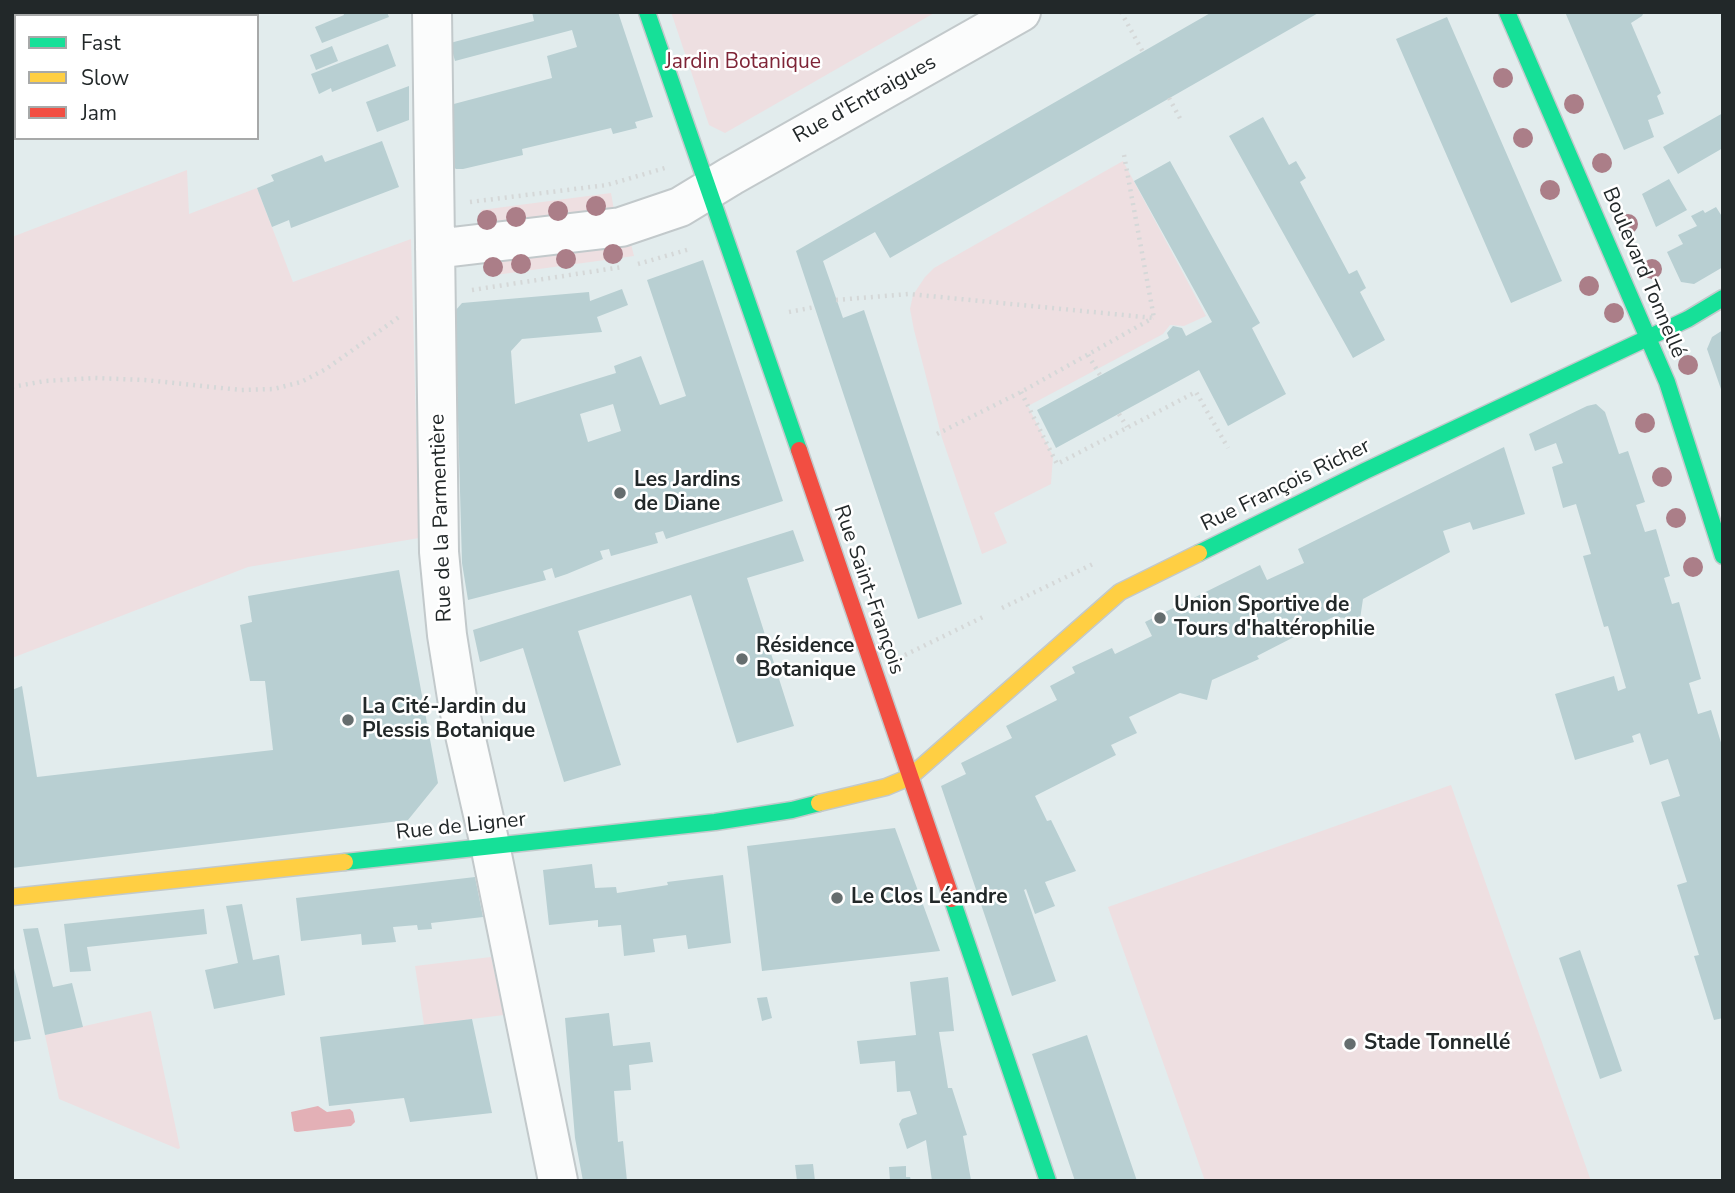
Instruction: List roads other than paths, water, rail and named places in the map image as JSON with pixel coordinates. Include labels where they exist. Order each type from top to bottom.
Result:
[{"type":"street","name":"Rue de la Parmentière","points":[[432,12],[439,552],[447,635],[458,704],[491,845],[558,1181]]},
{"type":"street","name":"Rue Saint-François","points":[[647,12],[1048,1181]]},
{"type":"street","name":"Rue d'Entraigues","points":[[435,250],[621,227],[680,207],[703,173],[1021,12]]},
{"type":"street","name":"Boulevard Tonnellé","points":[[1507,12],[1667,382],[1723,556]]},
{"type":"street","name":"Rue François Richer","points":[[910,777],[1120,592],[1365,471],[1688,319],[1723,298]]},
{"type":"street","name":"Rue de Ligner","points":[[12,897],[715,822],[792,810],[876,790],[910,777]]},
{"type":"place","name":"Les Jardins de Diane","points":[[620,493]]},
{"type":"place","name":"Union Sportive de Tours d'haltérophilie","points":[[1160,618]]},
{"type":"place","name":"Résidence Botanique","points":[[742,659]]},
{"type":"place","name":"La Cité-Jardin du Plessis Botanique","points":[[348,720]]},
{"type":"place","name":"Le Clos Léandre","points":[[837,898]]},
{"type":"place","name":"Stade Tonnellé","points":[[1350,1044]]},
{"type":"park label","name":"Jardin Botanique","points":[[743,63]]}]
